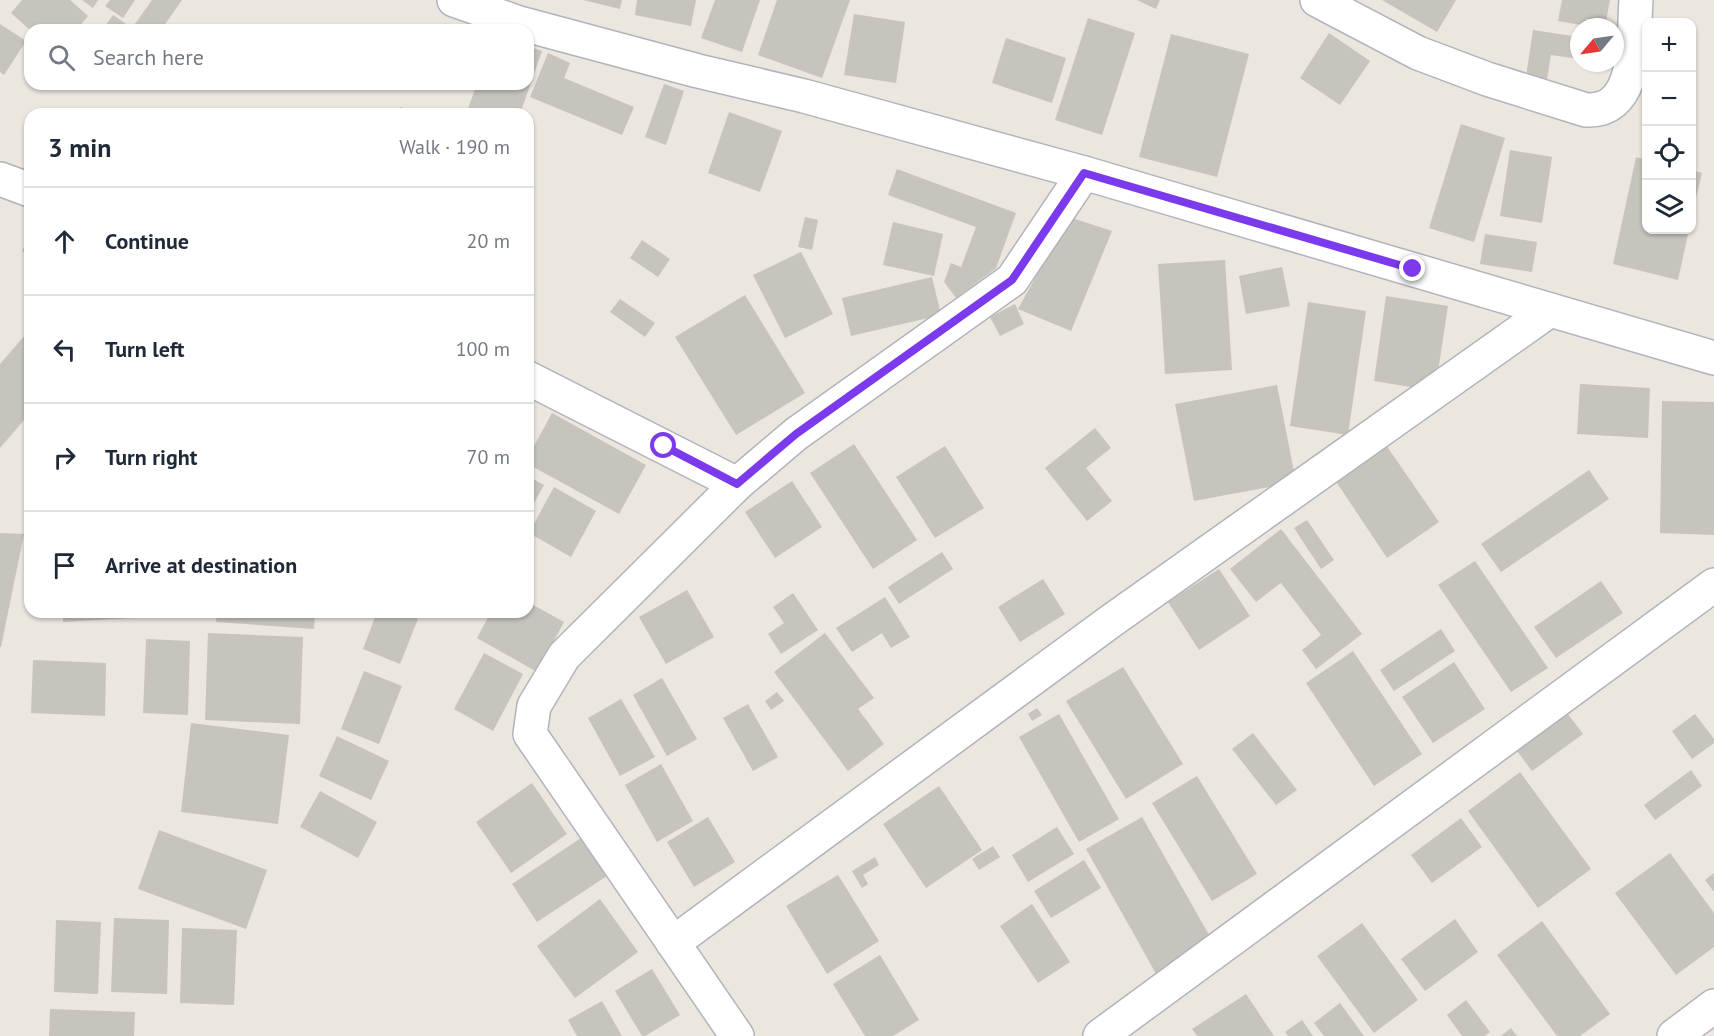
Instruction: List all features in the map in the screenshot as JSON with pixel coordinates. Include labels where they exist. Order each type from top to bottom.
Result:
[{"type":"street","points":[[454,0],[523,24]]},
{"type":"street","points":[[1317,0],[1418,53],[1487,79],[1593,110],[1611,104],[1619,97],[1629,78],[1636,0]]},
{"type":"street","points":[[534,27],[698,71],[804,96],[1084,173],[1714,358]]},
{"type":"street","points":[[737,1036],[530,734],[534,706],[564,656],[737,484],[796,434],[1012,280],[1084,173]]},
{"type":"street","points":[[0,179],[24,188]]},
{"type":"street","points":[[673,942],[1102,628],[1550,310]]},
{"type":"street","points":[[534,381],[737,484]]},
{"type":"street","points":[[1100,1036],[1714,585]]},
{"type":"street","points":[[1674,1036],[1714,1006]]},
{"type":"building","points":[[22,0],[70,0],[88,16],[81,24],[24,25],[11,13]]},
{"type":"building","points":[[82,0],[98,0],[93,8]]},
{"type":"building","points":[[110,0],[135,0],[123,18],[105,6]]},
{"type":"building","points":[[152,0],[182,0],[165,24],[135,24]]},
{"type":"building","points":[[583,0],[622,0],[620,9]]},
{"type":"building","points":[[637,0],[696,0],[691,26],[635,15]]},
{"type":"building","points":[[715,0],[760,0],[742,52],[701,38]]},
{"type":"building","points":[[777,0],[850,0],[822,78],[758,55]]},
{"type":"building","points":[[1137,0],[1160,0],[1156,9]]},
{"type":"building","points":[[1382,0],[1456,0],[1437,32]]},
{"type":"building","points":[[1562,0],[1610,0],[1607,18],[1570,18],[1570,23],[1558,21]]},
{"type":"building","points":[[854,14],[905,22],[896,83],[844,75]]},
{"type":"building","points":[[113,15],[126,24],[106,24]]},
{"type":"building","points":[[1088,18],[1135,33],[1102,135],[1055,120]]},
{"type":"building","points":[[0,24],[24,40],[24,44],[4,75],[0,72]]},
{"type":"building","points":[[1533,30],[1570,36],[1570,58],[1551,55],[1546,86],[1525,83]]},
{"type":"building","points":[[1329,33],[1370,61],[1340,105],[1300,78]]},
{"type":"building","points":[[1171,34],[1249,54],[1217,177],[1139,157]]},
{"type":"building","points":[[1006,38],[1066,58],[1052,103],[992,83]]},
{"type":"building","points":[[534,48],[542,51],[534,74]]},
{"type":"building","points":[[548,53],[570,63],[564,78],[634,107],[622,135],[530,97]]},
{"type":"building","points":[[664,84],[684,91],[666,145],[645,137]]},
{"type":"building","points":[[475,90],[528,90],[522,108],[468,108]]},
{"type":"building","points":[[729,112],[782,131],[760,192],[708,173]]},
{"type":"building","points":[[1461,124],[1505,138],[1474,242],[1429,228]]},
{"type":"building","points":[[1510,150],[1552,157],[1542,223],[1500,216]]},
{"type":"building","points":[[1636,157],[1642,159],[1642,234],[1688,234],[1678,280],[1613,264]]},
{"type":"building","points":[[897,169],[1016,213],[996,268],[956,298],[944,282],[951,263],[961,267],[976,227],[888,195]]},
{"type":"building","points":[[1696,171],[1702,173],[1696,198]]},
{"type":"building","points":[[805,217],[818,220],[812,250],[798,247]]},
{"type":"building","points":[[1069,217],[1112,231],[1071,331],[1018,309]]},
{"type":"building","points":[[893,222],[943,234],[934,276],[883,265]]},
{"type":"building","points":[[1485,234],[1537,242],[1532,272],[1480,264]]},
{"type":"building","points":[[642,240],[670,259],[658,277],[630,258]]},
{"type":"building","points":[[801,252],[833,314],[785,338],[753,275]]},
{"type":"building","points":[[1225,260],[1232,370],[1165,374],[1158,264]]},
{"type":"building","points":[[1282,267],[1290,306],[1246,314],[1239,276]]},
{"type":"building","points":[[932,277],[941,315],[851,336],[842,298]]},
{"type":"building","points":[[745,295],[805,393],[736,435],[675,337]]},
{"type":"building","points":[[1386,296],[1448,306],[1435,391],[1374,381]]},
{"type":"building","points":[[620,299],[655,323],[645,337],[610,312]]},
{"type":"building","points":[[1308,302],[1366,311],[1348,435],[1290,426]]},
{"type":"building","points":[[1015,304],[1024,324],[1000,336],[990,317]]},
{"type":"building","points":[[24,336],[24,420],[0,448],[0,364]]},
{"type":"building","points":[[1580,384],[1650,388],[1648,438],[1577,434]]},
{"type":"building","points":[[1277,385],[1296,482],[1194,501],[1175,404]]},
{"type":"building","points":[[1662,401],[1714,402],[1714,535],[1660,533]]},
{"type":"building","points":[[552,413],[646,465],[619,514],[534,467],[534,446]]},
{"type":"building","points":[[1095,428],[1111,448],[1086,468],[1112,501],[1087,521],[1045,468]]},
{"type":"building","points":[[1384,442],[1439,522],[1387,558],[1333,477]]},
{"type":"building","points":[[854,444],[917,540],[873,569],[810,473]]},
{"type":"building","points":[[945,446],[984,508],[935,538],[896,477]]},
{"type":"building","points":[[1589,470],[1609,499],[1501,572],[1481,544]]},
{"type":"building","points":[[534,479],[544,485],[534,503]]},
{"type":"building","points":[[792,481],[822,527],[775,558],[745,512]]},
{"type":"building","points":[[554,487],[596,511],[571,557],[534,536],[534,524]]},
{"type":"building","points":[[1307,520],[1334,560],[1321,569],[1294,528]]},
{"type":"building","points":[[1281,529],[1362,634],[1316,669],[1302,650],[1321,635],[1281,583],[1256,602],[1230,569]]},
{"type":"building","points":[[0,533],[24,534],[1,647],[0,647]]},
{"type":"building","points":[[942,552],[953,569],[899,604],[888,587]]},
{"type":"building","points":[[1475,561],[1548,668],[1511,692],[1438,585]]},
{"type":"building","points":[[1219,569],[1250,616],[1199,650],[1168,602]]},
{"type":"building","points":[[1043,579],[1065,614],[1020,642],[998,607]]},
{"type":"building","points":[[1601,581],[1623,613],[1556,658],[1534,627]]},
{"type":"building","points":[[687,590],[714,637],[666,664],[639,617]]},
{"type":"building","points":[[793,593],[818,630],[781,654],[768,634],[784,623],[773,607]]},
{"type":"building","points":[[885,597],[910,637],[891,648],[882,633],[852,652],[836,628]]},
{"type":"building","points":[[534,605],[564,622],[537,672],[477,638],[488,618],[534,618]]},
{"type":"building","points":[[63,618],[132,618],[63,622]]},
{"type":"building","points":[[216,618],[315,618],[314,629],[216,622]]},
{"type":"building","points":[[375,618],[418,619],[400,664],[363,649]]},
{"type":"building","points":[[1441,629],[1455,651],[1394,691],[1380,670]]},
{"type":"building","points":[[208,633],[303,637],[300,724],[205,720]]},
{"type":"building","points":[[825,633],[874,698],[858,709],[884,744],[848,771],[774,672]]},
{"type":"building","points":[[146,639],[190,641],[188,715],[143,713]]},
{"type":"building","points":[[1353,651],[1422,754],[1374,786],[1306,683]]},
{"type":"building","points":[[484,653],[523,674],[493,731],[454,709]]},
{"type":"building","points":[[33,660],[106,663],[105,716],[31,713]]},
{"type":"building","points":[[1454,662],[1485,709],[1433,743],[1402,697]]},
{"type":"building","points":[[1123,667],[1183,764],[1126,799],[1066,701]]},
{"type":"building","points":[[364,671],[402,686],[379,744],[341,729]]},
{"type":"building","points":[[662,678],[697,739],[667,756],[633,695]]},
{"type":"building","points":[[777,692],[784,701],[771,710],[765,701]]},
{"type":"building","points":[[621,699],[655,757],[620,776],[588,718]]},
{"type":"building","points":[[748,704],[778,757],[753,771],[723,718]]},
{"type":"building","points":[[1037,708],[1042,715],[1032,721],[1028,714]]},
{"type":"building","points":[[1059,714],[1119,819],[1079,842],[1019,737]]},
{"type":"building","points":[[1568,714],[1583,734],[1532,771],[1517,751]]},
{"type":"building","points":[[1695,714],[1714,739],[1714,743],[1692,759],[1672,731]]},
{"type":"building","points":[[191,723],[289,735],[278,824],[181,812]]},
{"type":"building","points":[[1253,733],[1297,790],[1276,805],[1232,749]]},
{"type":"building","points":[[337,736],[389,761],[371,800],[319,776]]},
{"type":"building","points":[[661,764],[693,821],[657,842],[625,785]]},
{"type":"building","points":[[1691,770],[1702,786],[1655,820],[1644,805]]},
{"type":"building","points":[[1520,772],[1591,869],[1538,908],[1468,811]]},
{"type":"building","points":[[1197,776],[1257,874],[1212,901],[1152,803]]},
{"type":"building","points":[[532,783],[567,834],[511,873],[476,822]]},
{"type":"building","points":[[939,786],[982,850],[926,888],[883,824]]},
{"type":"building","points":[[320,791],[377,822],[358,858],[300,827]]},
{"type":"building","points":[[708,817],[735,862],[694,887],[667,842]]},
{"type":"building","points":[[1142,817],[1216,947],[1159,979],[1086,849]]},
{"type":"building","points":[[1461,818],[1482,847],[1432,883],[1411,855]]},
{"type":"building","points":[[1057,827],[1074,854],[1028,882],[1012,855]]},
{"type":"building","points":[[159,830],[267,870],[246,929],[138,889]]},
{"type":"building","points":[[581,838],[607,876],[537,922],[512,884]]},
{"type":"building","points":[[993,846],[1000,857],[979,870],[972,859]]},
{"type":"building","points":[[1670,853],[1714,913],[1714,947],[1676,975],[1615,893]]},
{"type":"building","points":[[875,857],[879,865],[863,875],[868,884],[862,888],[852,871]]},
{"type":"building","points":[[1084,860],[1101,888],[1051,918],[1034,891]]},
{"type":"building","points":[[1714,873],[1714,892],[1705,880]]},
{"type":"building","points":[[838,875],[879,941],[827,974],[786,906]]},
{"type":"building","points":[[600,899],[638,952],[575,998],[537,946]]},
{"type":"building","points":[[1032,904],[1070,962],[1038,983],[1000,926]]},
{"type":"building","points":[[114,918],[169,920],[167,994],[111,992]]},
{"type":"building","points":[[1455,919],[1478,952],[1425,991],[1401,959]]},
{"type":"building","points":[[56,920],[101,922],[98,994],[54,992]]},
{"type":"building","points":[[1542,921],[1610,1014],[1580,1036],[1557,1036],[1497,955]]},
{"type":"building","points":[[1362,923],[1418,1000],[1374,1033],[1317,956]]},
{"type":"building","points":[[182,928],[237,930],[234,1005],[180,1003]]},
{"type":"building","points":[[880,955],[919,1020],[893,1036],[865,1036],[833,984]]},
{"type":"building","points":[[652,969],[680,1015],[642,1036],[615,991]]},
{"type":"building","points":[[1246,994],[1274,1036],[1197,1036],[1192,1029]]},
{"type":"building","points":[[1466,1000],[1490,1032],[1485,1036],[1462,1036],[1447,1015]]},
{"type":"building","points":[[602,1001],[622,1036],[577,1036],[568,1020]]},
{"type":"building","points":[[1340,1003],[1364,1036],[1324,1036],[1314,1023]]},
{"type":"building","points":[[50,1009],[135,1012],[134,1036],[49,1036]]},
{"type":"building","points":[[1302,1020],[1313,1036],[1288,1036],[1285,1032]]},
{"type":"building","points":[[1511,1028],[1517,1036],[1501,1036]]},
{"type":"route","points":[[664,446],[737,484],[796,434],[1012,280],[1084,173],[1413,269]]}]
